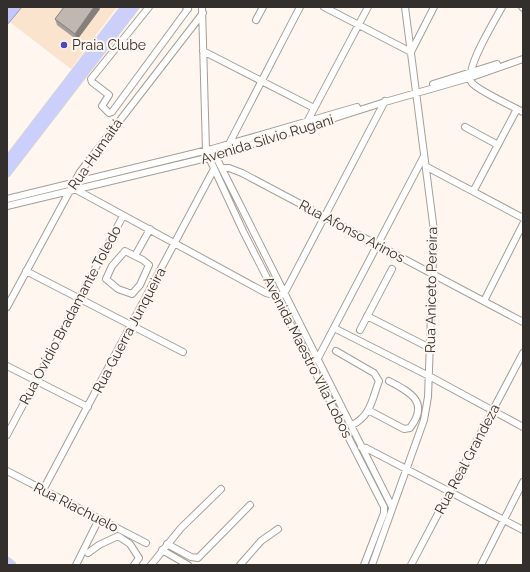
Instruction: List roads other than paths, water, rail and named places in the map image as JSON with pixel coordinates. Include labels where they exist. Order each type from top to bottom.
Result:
[{"type":"main road","points":[[7,172],[125,7]]},
{"type":"main road","points":[[7,161],[135,7]]},
{"type":"main road","points":[[7,561],[12,565]]},
{"type":"street","points":[[119,102],[92,82],[92,79],[149,7]]},
{"type":"street","points":[[256,20],[263,7]]},
{"type":"street","points":[[228,144],[300,7]]},
{"type":"street","points":[[324,7],[411,52],[434,7]]},
{"type":"street","points":[[306,124],[368,7]]},
{"type":"street","name":"Rua Aniceto Pereira","points":[[372,565],[426,411],[429,376],[434,231],[427,167],[424,156],[417,91],[405,7]]},
{"type":"street","points":[[502,7],[469,75],[476,86],[523,112]]},
{"type":"street","points":[[109,95],[102,108],[111,113],[188,8]]},
{"type":"street","points":[[202,10],[203,51],[211,153],[222,168],[392,507]]},
{"type":"street","name":"Rua Humaitá","points":[[7,307],[72,188],[96,150],[202,10]]},
{"type":"street","points":[[203,51],[314,108]]},
{"type":"street","name":"Avenida Silvio Rugani","points":[[469,75],[523,56]]},
{"type":"street","name":"Avenida Silvio Rugani","points":[[7,206],[211,153],[523,60]]},
{"type":"street","points":[[72,188],[266,293],[277,296],[284,294],[385,100]]},
{"type":"street","points":[[474,190],[517,109]]},
{"type":"street","name":"Avenida Silvio Rugani","points":[[211,153],[228,144],[306,124]]},
{"type":"street","points":[[465,127],[498,145]]},
{"type":"street","name":"Avenida Maestro Vila Lobos","points":[[211,153],[214,169],[384,507],[364,565]]},
{"type":"street","points":[[312,365],[318,358],[424,156]]},
{"type":"street","points":[[427,167],[474,190],[523,218]]},
{"type":"street","name":"Rua Afonso Arinos","points":[[222,168],[229,168],[242,173],[523,322]]},
{"type":"street","name":"Rua Guerra Junqueira","points":[[43,490],[176,243],[214,169]]},
{"type":"street","name":"Avenida Silvio Rugani","points":[[7,199],[72,188]]},
{"type":"street","name":"Rua Ovídio Bradamante Toledo","points":[[7,435],[123,216]]},
{"type":"street","points":[[484,301],[523,224]]},
{"type":"street","points":[[135,256],[150,229]]},
{"type":"street","points":[[122,252],[128,252],[135,256],[148,265],[135,292],[128,294],[109,283],[106,279],[107,274],[122,252]]},
{"type":"street","points":[[360,330],[392,269]]},
{"type":"street","points":[[26,271],[183,352]]},
{"type":"street","points":[[367,316],[430,348]]},
{"type":"street","points":[[334,328],[429,376],[523,427]]},
{"type":"street","points":[[336,351],[377,376],[379,381],[368,410],[361,421],[352,425]]},
{"type":"street","name":"Rua Real Grandeza","points":[[411,565],[523,353]]},
{"type":"street","points":[[7,366],[88,407]]},
{"type":"street","points":[[368,410],[404,429],[410,428],[413,425],[418,404],[414,396],[389,381]]},
{"type":"street","points":[[354,448],[363,447],[523,530]]},
{"type":"street","name":"Rua Riachuelo","points":[[7,471],[146,543]]},
{"type":"street","points":[[481,565],[523,482]]},
{"type":"street","points":[[151,565],[181,528],[221,489]]},
{"type":"street","points":[[167,544],[191,557],[198,558],[250,505]]},
{"type":"street","points":[[77,564],[99,519]]},
{"type":"street","points":[[240,565],[261,541],[278,529]]},
{"type":"street","points":[[88,553],[100,544],[118,536],[130,544],[139,558],[134,565]]},
{"type":"street","points":[[375,536],[382,539]]},
{"type":"street","points":[[162,550],[188,565]]},
{"type":"water","points":[[7,7],[22,7],[7,25]]},
{"type":"place","name":"Praia Clube","points":[[64,45]]}]
